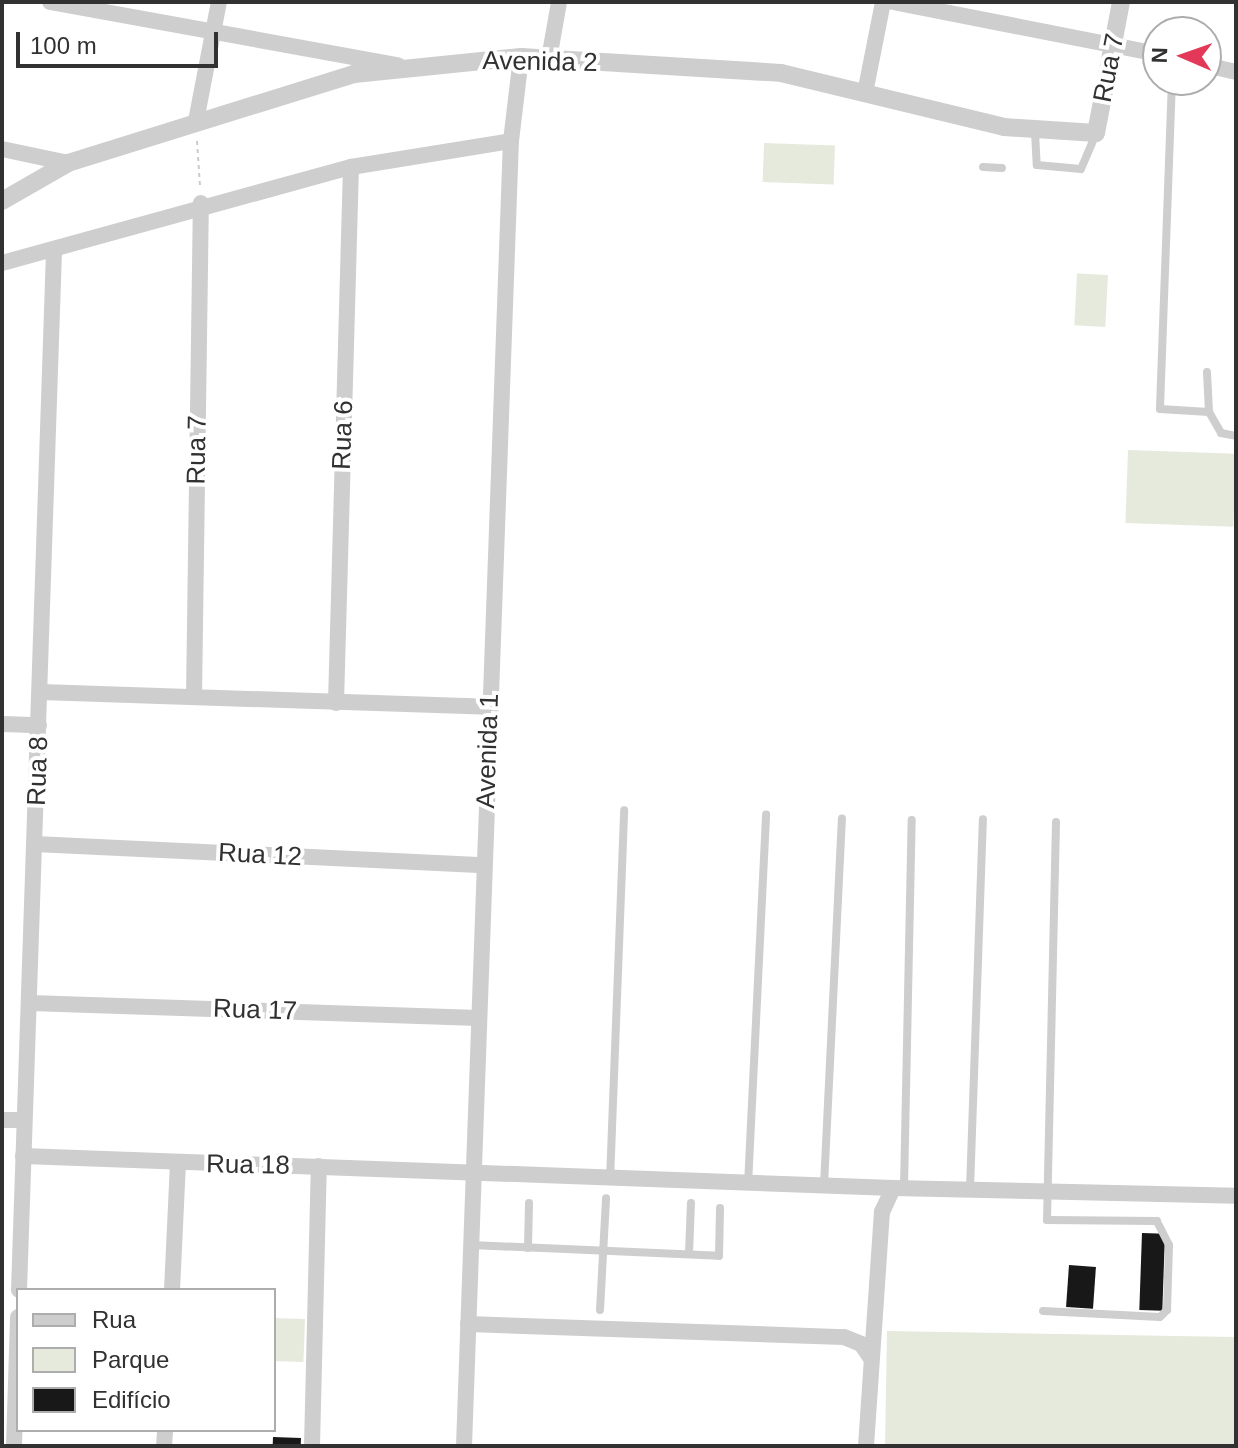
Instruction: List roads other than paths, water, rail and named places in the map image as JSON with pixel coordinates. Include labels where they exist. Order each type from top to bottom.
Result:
[{"type":"street","points":[[50,2],[398,65]]},
{"type":"street","points":[[196,121],[219,2]]},
{"type":"street","points":[[549,59],[559,2]]},
{"type":"street","points":[[865,93],[883,2]]},
{"type":"street","points":[[893,2],[1142,50]]},
{"type":"street","name":"Rua 7","points":[[1096,133],[1121,2]]},
{"type":"street","name":"Avenida 2","points":[[2,201],[68,163],[196,121],[398,65],[521,57],[781,73],[1035,132],[1096,133]]},
{"type":"street","name":"Avenida 1","points":[[464,1446],[511,141],[521,57]]},
{"type":"street","points":[[2,263],[54,252],[201,203],[351,167],[511,141]]},
{"type":"street","points":[[2,149],[68,163]]},
{"type":"street","name":"Rua 6","points":[[336,703],[351,167]]},
{"type":"street","name":"Rua 7","points":[[194,697],[201,203]]},
{"type":"street","name":"Rua 8","points":[[19,1288],[54,252]]},
{"type":"street","points":[[41,692],[489,707]]},
{"type":"street","points":[[2,724],[39,725]]},
{"type":"street","name":"Rua 12","points":[[35,844],[484,865]]},
{"type":"street","name":"Rua 17","points":[[30,1003],[479,1018]]},
{"type":"street","points":[[2,1120],[24,1120]]},
{"type":"street","name":"Rua 18","points":[[23,1156],[473,1170],[610,1181],[1236,1196]]},
{"type":"street","points":[[172,1288],[178,1163]]},
{"type":"street","points":[[312,1446],[319,1166]]},
{"type":"street","points":[[866,1446],[882,1212],[899,1187]]},
{"type":"street","points":[[468,1324],[844,1337],[870,1357]]},
{"type":"street","points":[[14,1446],[16,1382]]},
{"type":"lane","points":[[1171,96],[1158,403],[1171,414],[1209,412]]},
{"type":"lane","points":[[1035,132],[1037,165],[1081,169],[1096,133]]},
{"type":"lane","points":[[983,167],[1002,168]]},
{"type":"lane","points":[[1207,372],[1209,412],[1221,433],[1236,436]]},
{"type":"lane","points":[[610,1181],[624,810]]},
{"type":"lane","points":[[748,1185],[766,814]]},
{"type":"lane","points":[[824,1186],[842,818]]},
{"type":"lane","points":[[970,1189],[983,819]]},
{"type":"lane","points":[[899,1187],[912,820]]},
{"type":"lane","points":[[1043,1311],[1160,1317],[1168,1258],[1162,1223],[1052,1224],[1046,1191],[1056,822]]},
{"type":"lane","points":[[600,1310],[606,1198]]},
{"type":"lane","points":[[528,1248],[529,1203]]},
{"type":"lane","points":[[689,1254],[691,1203]]},
{"type":"lane","points":[[471,1245],[719,1256],[720,1208]]}]
